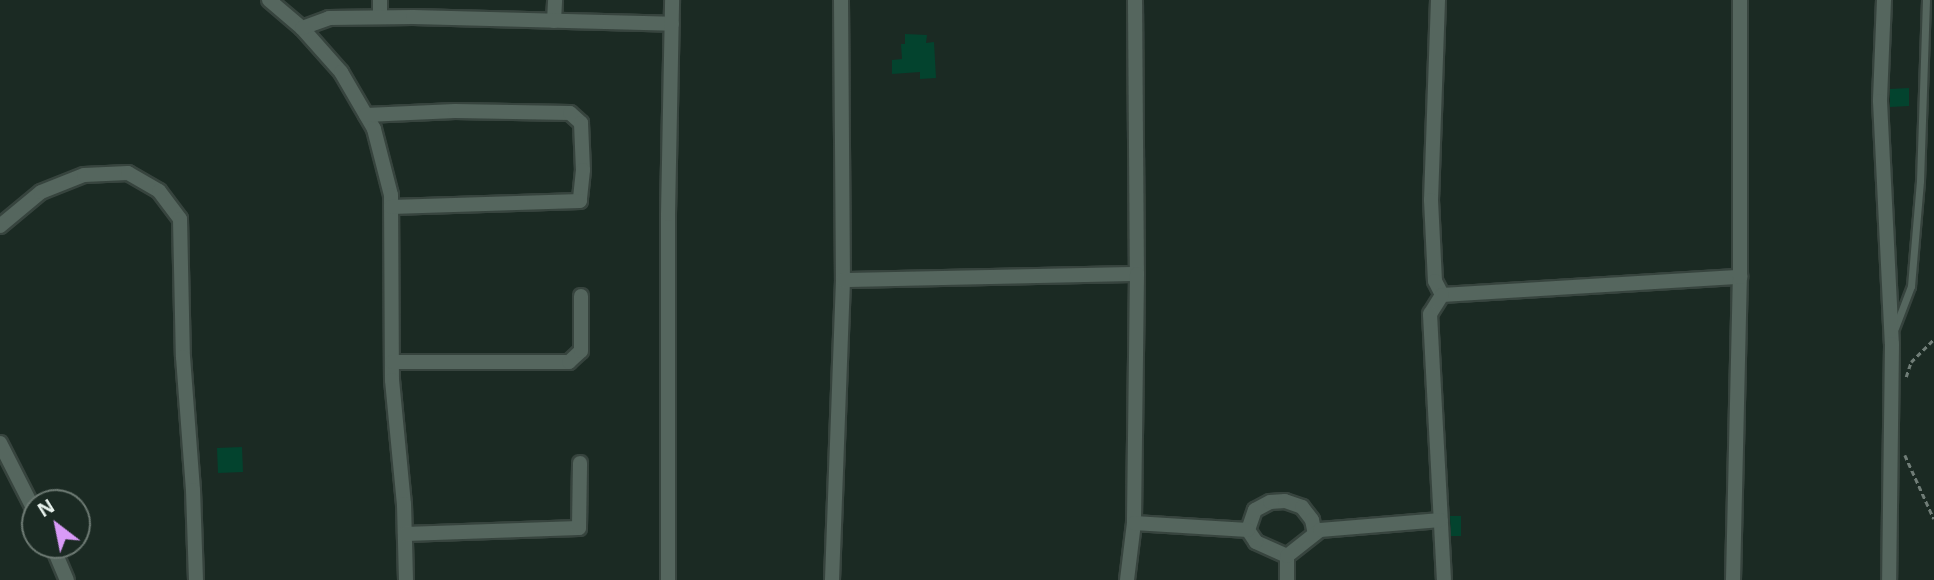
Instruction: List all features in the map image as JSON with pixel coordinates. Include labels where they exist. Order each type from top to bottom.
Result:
[{"type":"street","points":[[269,0],[302,28],[341,72],[374,129],[391,195],[392,362],[406,580]]},
{"type":"street","points":[[380,0],[380,18]]},
{"type":"street","points":[[554,21],[555,0]]},
{"type":"street","points":[[668,580],[668,214],[672,0]]},
{"type":"street","points":[[832,580],[843,280],[841,0]]},
{"type":"street","points":[[1127,580],[1134,523],[1135,0]]},
{"type":"street","points":[[1438,0],[1431,200],[1434,281],[1442,295]]},
{"type":"street","points":[[1733,580],[1740,277],[1740,0]]},
{"type":"street","points":[[1884,0],[1880,101],[1892,335],[1889,580]]},
{"type":"street","points":[[302,28],[330,18],[672,24]]},
{"type":"street","points":[[366,116],[455,111],[570,113],[581,123],[580,201],[391,207]]},
{"type":"street","points":[[3,218],[41,192],[84,175],[128,173],[159,191],[180,219],[183,357],[196,580]]},
{"type":"street","points":[[843,280],[1136,274]]},
{"type":"street","points":[[1442,295],[1740,277]]},
{"type":"street","points":[[1442,295],[1430,314],[1444,580]]},
{"type":"street","points":[[392,362],[569,362],[581,351],[581,296]]},
{"type":"street","points":[[0,443],[23,489]]},
{"type":"street","points":[[405,534],[579,528],[580,463]]},
{"type":"street","points":[[1248,530],[1255,510],[1270,502],[1285,501],[1302,507],[1312,520],[1315,534]]},
{"type":"street","points":[[1287,556],[1320,530],[1441,520]]},
{"type":"street","points":[[1134,523],[1248,530]]},
{"type":"street","points":[[1248,530],[1256,542],[1287,556]]},
{"type":"street","points":[[1287,556],[1287,580]]},
{"type":"street","points":[[57,559],[67,580]]},
{"type":"lane","points":[[1892,335],[1911,286],[1920,181],[1926,0]]},
{"type":"path","points":[[1903,387],[1911,362],[1934,339]]},
{"type":"path","points":[[1902,447],[1934,519]]},
{"type":"building","points":[[905,34],[927,35],[926,43],[934,42],[936,78],[920,79],[920,72],[892,74],[892,60],[902,59],[901,44],[905,44]]},
{"type":"building","points":[[1909,88],[1909,106],[1890,107],[1890,89]]},
{"type":"building","points":[[242,447],[243,472],[218,473],[217,448]]},
{"type":"building","points":[[1450,516],[1461,516],[1461,536],[1451,536]]}]
